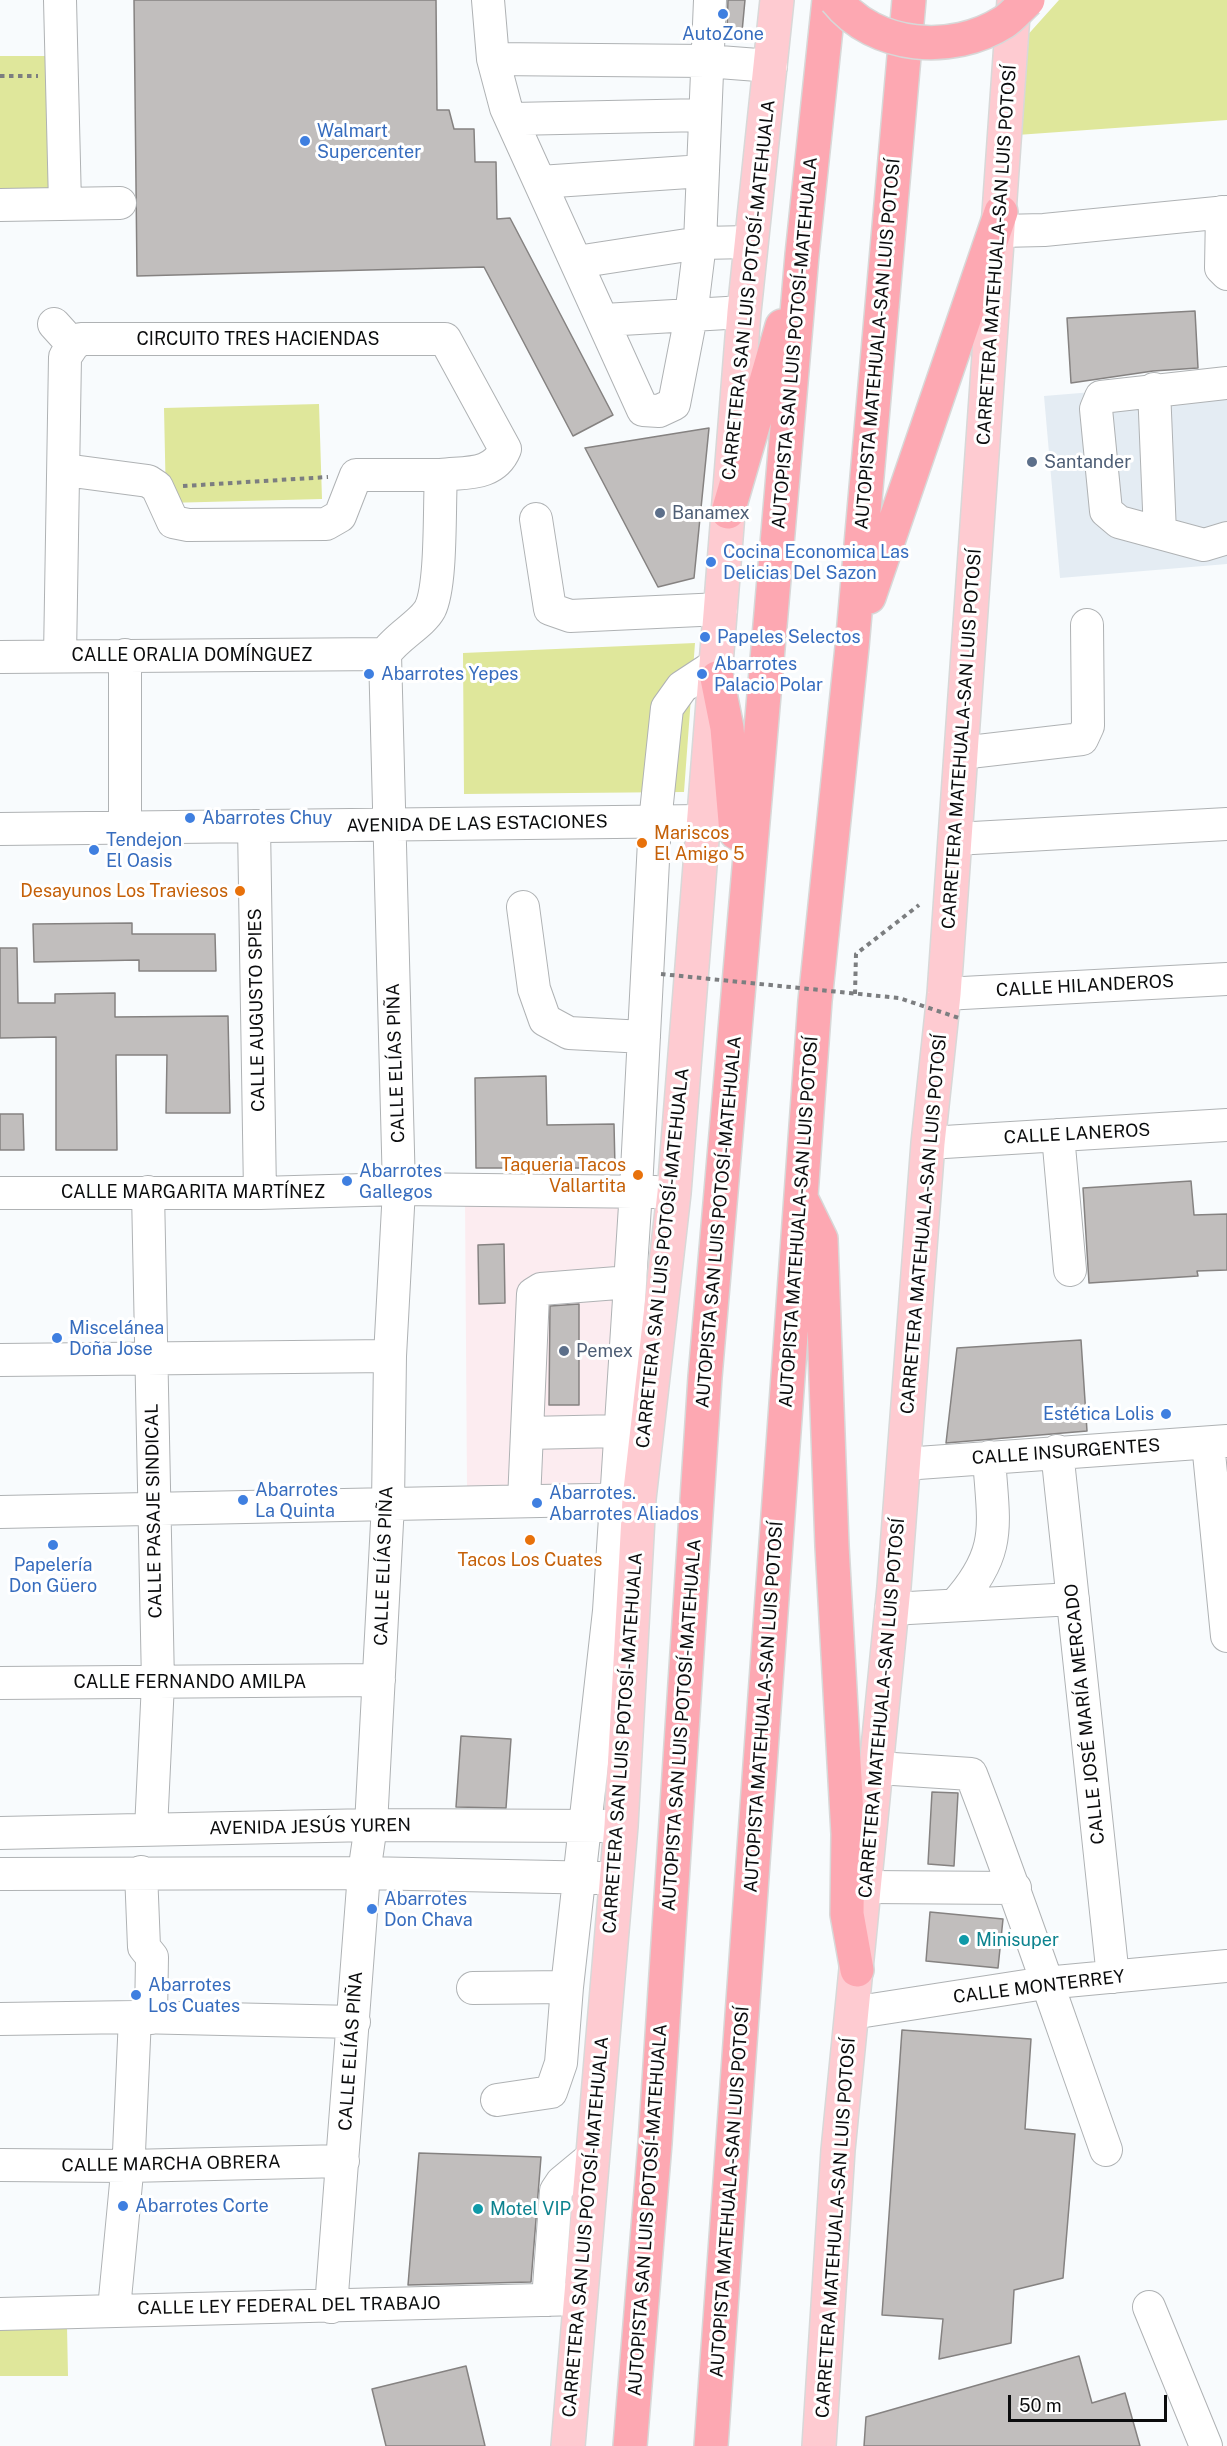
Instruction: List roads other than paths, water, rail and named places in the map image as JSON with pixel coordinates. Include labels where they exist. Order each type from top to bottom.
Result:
[{"type":"highway","name":"AUTOPISTA SAN LUIS POTOSÍ-MATEHUALA","points":[[630,2446],[654,2143],[705,1377],[802,255],[829,0]]},
{"type":"highway","points":[[836,0],[848,15],[884,35],[925,43],[966,39],[1004,22],[1028,0]]},
{"type":"highway","name":"AUTOPISTA MATEHUALA-SAN LUIS POTOSÍ","points":[[711,2446],[723,2305],[815,1001],[852,647],[909,0]]},
{"type":"highway","points":[[852,647],[1000,221]]},
{"type":"highway","points":[[728,512],[802,255]]},
{"type":"highway","points":[[717,671],[727,728],[744,925]]},
{"type":"highway","points":[[800,1197],[821,1239],[832,1546],[848,1834],[847,1914],[857,1970]]},
{"type":"main road","name":"CARRETERA SAN LUIS POTOSÍ-MATEHUALA","points":[[569,2443],[563,2300],[591,2158],[621,1826],[630,1655],[628,1498],[674,1193],[750,242],[777,0]]},
{"type":"main road","name":"CARRETERA MATEHUALA-SAN LUIS POTOSÍ","points":[[819,2446],[826,2373],[838,2150],[878,1768],[928,1143],[951,1006],[955,839],[1014,0]]},
{"type":"main road","points":[[609,1611],[630,1655]]},
{"type":"main road","points":[[798,2446],[826,2373]]},
{"type":"street","points":[[60,0],[65,204]]},
{"type":"street","points":[[488,0],[493,59],[512,119],[643,410],[659,411],[674,404],[691,316],[700,243],[710,0]]},
{"type":"street","points":[[493,59],[706,61],[771,66]]},
{"type":"street","points":[[512,119],[705,115]]},
{"type":"street","points":[[540,182],[703,171]]},
{"type":"street","points":[[0,205],[120,203]]},
{"type":"street","points":[[1000,221],[1044,230],[1224,212],[1221,268],[1227,274]]},
{"type":"street","points":[[577,261],[700,243],[750,242]]},
{"type":"street","points":[[604,320],[744,312]]},
{"type":"street","name":"CIRCUITO TRES HACIENDAS","points":[[60,656],[65,470],[63,334],[81,339],[452,330],[505,449],[500,461],[492,468],[441,476]]},
{"type":"street","points":[[1227,383],[1154,389],[1101,397],[1096,409],[1106,511],[1119,522],[1204,545],[1227,538]]},
{"type":"street","points":[[1154,389],[1160,533]]},
{"type":"street","points":[[65,470],[148,481],[157,487],[173,522],[181,524],[326,524],[340,516],[356,475],[441,476],[435,590],[429,610],[391,645],[385,654],[390,824]]},
{"type":"street","points":[[536,519],[550,609],[570,616],[721,609]]},
{"type":"street","points":[[961,753],[1082,739],[1089,726],[1087,625]]},
{"type":"street","points":[[125,654],[125,826]]},
{"type":"street","name":"CALLE ORALIA DOMÍNGUEZ","points":[[0,657],[125,654],[385,654]]},
{"type":"street","points":[[496,2100],[551,2092],[561,2064],[567,1987],[581,1877],[584,1826],[609,1611],[628,1498],[621,1431],[655,822],[667,708],[682,687],[717,671]]},
{"type":"street","name":"AVENIDA DE LAS ESTACIONES","points":[[0,830],[125,826],[702,821]]},
{"type":"street","name":"CALLE ELÍAS PIÑA","points":[[331,2307],[364,1873],[371,1825],[388,1504],[390,1356],[399,1188],[390,824]]},
{"type":"street","points":[[955,839],[1227,824]]},
{"type":"street","name":"CALLE AUGUSTO SPIES","points":[[254,826],[260,1193]]},
{"type":"street","points":[[523,907],[534,989],[545,1020],[569,1033],[644,1037]]},
{"type":"street","name":"CALLE HILANDEROS","points":[[951,1006],[1227,979]]},
{"type":"street","name":"CALLE LANEROS","points":[[928,1143],[1227,1125]]},
{"type":"street","points":[[1058,1135],[1070,1270]]},
{"type":"street","name":"CALLE MARGARITA MARTÍNEZ","points":[[0,1193],[260,1193],[399,1188],[636,1190],[674,1193]]},
{"type":"street","name":"CALLE PASAJE SINDICAL","points":[[148,1192],[158,1683],[151,1830]]},
{"type":"street","points":[[524,1501],[533,1294],[541,1289],[630,1282]]},
{"type":"street","points":[[0,1360],[390,1356]]},
{"type":"street","points":[[527,1433],[621,1431]]},
{"type":"street","points":[[1218,1442],[1227,1636]]},
{"type":"street","name":"CALLE INSURGENTES","points":[[904,1464],[1057,1451],[1218,1442]]},
{"type":"street","name":"CALLE JOSÉ MARÍA MERCADO","points":[[1057,1451],[1113,1977]]},
{"type":"street","points":[[955,1605],[972,1587],[987,1563],[994,1534],[989,1457]]},
{"type":"street","points":[[0,1512],[628,1498]]},
{"type":"street","points":[[891,1609],[1073,1599]]},
{"type":"street","name":"CALLE FERNANDO AMILPA","points":[[0,1683],[380,1680]]},
{"type":"street","points":[[878,1768],[971,1774],[1015,1888],[1045,1983],[1106,2150]]},
{"type":"street","name":"AVENIDA JESÚS YUREN","points":[[0,1833],[371,1825],[621,1826]]},
{"type":"street","points":[[114,2309],[143,2018],[152,1957],[144,1947],[141,1872]]},
{"type":"street","points":[[0,1874],[364,1873],[615,1878]]},
{"type":"street","points":[[866,1887],[1015,1888]]},
{"type":"street","name":"CALLE MONTERREY","points":[[852,2013],[1045,1983],[1227,1966]]},
{"type":"street","points":[[473,1988],[567,1987]]},
{"type":"street","points":[[0,2019],[143,2018],[354,2022]]},
{"type":"street","name":"CALLE MARCHA OBRERA","points":[[0,2165],[128,2166],[343,2160]]},
{"type":"street","name":"CALLE LEY FEDERAL DEL TRABAJO","points":[[0,2314],[114,2309],[331,2307],[563,2300]]},
{"type":"street","points":[[1149,2307],[1206,2446]]},
{"type":"place","name":"AutoZone","points":[[723,14]]},
{"type":"place","name":"Walmart Supercenter","points":[[305,141]]},
{"type":"place","name":"Santander","points":[[1032,462]]},
{"type":"place","name":"Banamex","points":[[660,513]]},
{"type":"place","name":"Cocina Economica Las Delicias Del Sazon","points":[[711,562]]},
{"type":"place","name":"Papeles Selectos","points":[[705,637]]},
{"type":"place","name":"Abarrotes Yepes","points":[[369,674]]},
{"type":"place","name":"Abarrotes Palacio Polar","points":[[702,674]]},
{"type":"place","name":"Abarrotes Chuy","points":[[190,818]]},
{"type":"place","name":"Mariscos El Amigo 5","points":[[642,843]]},
{"type":"place","name":"Tendejon El Oasis","points":[[94,850]]},
{"type":"place","name":"Desayunos Los Traviesos","points":[[240,891]]},
{"type":"place","name":"Taqueria Tacos Vallartita","points":[[638,1175]]},
{"type":"place","name":"Abarrotes Gallegos","points":[[347,1181]]},
{"type":"place","name":"Miscelánea Doña Jose","points":[[57,1338]]},
{"type":"place","name":"Pemex","points":[[564,1351]]},
{"type":"place","name":"Estética Lolis","points":[[1166,1414]]},
{"type":"place","name":"Abarrotes La Quinta","points":[[243,1500]]},
{"type":"place","name":"Abarrotes. Abarrotes Aliados","points":[[537,1503]]},
{"type":"place","name":"Tacos Los Cuates","points":[[530,1540]]},
{"type":"place","name":"Papelería Don Güero","points":[[53,1545]]},
{"type":"place","name":"Abarrotes Don Chava","points":[[372,1909]]},
{"type":"place","name":"Minisuper","points":[[964,1940]]},
{"type":"place","name":"Abarrotes Los Cuates","points":[[136,1995]]},
{"type":"place","name":"Abarrotes Corte","points":[[123,2206]]},
{"type":"place","name":"Motel VIP","points":[[478,2209]]}]
